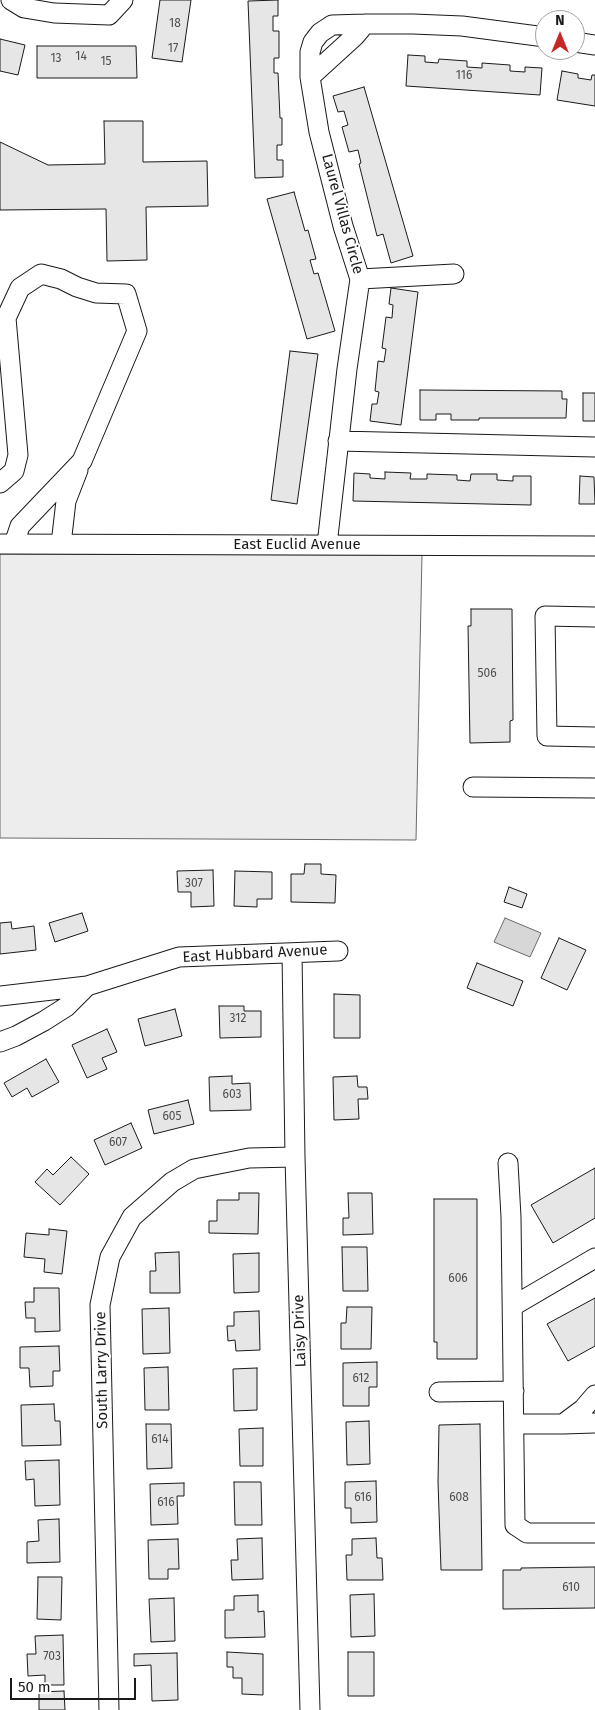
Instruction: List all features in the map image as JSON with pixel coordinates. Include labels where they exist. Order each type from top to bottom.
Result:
[{"type":"street","points":[[11,0],[24,8],[54,13],[109,15],[122,0]]},
{"type":"street","points":[[310,77],[355,36],[365,24]]},
{"type":"street","name":"Laurel Villas Circle","points":[[326,545],[360,279],[343,226],[319,132],[310,77],[310,52],[314,42],[320,33],[332,25],[365,24],[462,26],[535,36]]},
{"type":"street","points":[[0,483],[14,471],[18,455],[6,318],[20,288],[42,274],[61,279],[96,293],[126,294],[137,331],[66,501],[61,544]]},
{"type":"street","points":[[360,279],[454,274]]},
{"type":"street","points":[[338,441],[595,447]]},
{"type":"street","points":[[7,544],[20,526],[82,461]]},
{"type":"street","name":"East Euclid Avenue","points":[[7,544],[595,546]]},
{"type":"street","points":[[595,617],[545,616],[547,736],[595,737]]},
{"type":"street","points":[[473,787],[595,788]]},
{"type":"street","name":"East Hubbard Avenue","points":[[0,996],[86,986],[179,957],[338,951]]},
{"type":"street","name":"Laisy Drive","points":[[292,953],[295,1157],[310,1710]]},
{"type":"street","name":"East Hubbard Avenue","points":[[0,1042],[16,1036],[66,1007],[86,986]]},
{"type":"street","name":"South Larry Drive","points":[[109,1710],[100,1305],[110,1256],[132,1217],[172,1182],[194,1169],[249,1158],[295,1157]]},
{"type":"street","points":[[508,1163],[513,1306],[515,1525],[527,1533],[595,1533]]},
{"type":"street","points":[[513,1306],[595,1258]]},
{"type":"street","points":[[440,1392],[514,1391]]},
{"type":"street","points":[[562,1424],[583,1409],[595,1395]]},
{"type":"street","points":[[514,1424],[595,1423]]},
{"type":"shaded area","points":[[0,554],[422,555],[416,840],[0,838]]},
{"type":"shaded area","points":[[505,918],[541,933],[530,957],[494,942]]},
{"type":"building","points":[[160,0],[191,0],[182,62],[152,58]]},
{"type":"building","points":[[278,0],[278,16],[273,16],[273,31],[279,31],[279,58],[274,58],[274,73],[278,73],[280,118],[282,118],[282,145],[277,145],[277,160],[283,160],[283,177],[255,178],[248,1]]},
{"type":"building","points":[[0,39],[25,45],[18,75],[0,71]]},
{"type":"building","points":[[37,46],[136,46],[137,78],[37,78]]},
{"type":"building","points":[[408,55],[425,56],[425,62],[438,63],[439,59],[467,61],[467,67],[482,68],[482,63],[510,65],[510,71],[525,72],[525,67],[542,68],[540,95],[406,86]]},
{"type":"building","points":[[562,71],[578,74],[578,78],[591,80],[592,75],[595,75],[595,106],[557,100]]},
{"type":"building","points":[[364,87],[413,256],[391,263],[383,234],[377,236],[359,164],[361,163],[358,150],[349,152],[342,127],[348,125],[344,111],[338,112],[333,96]]},
{"type":"building","points":[[104,121],[143,121],[143,162],[207,161],[208,206],[146,207],[147,260],[107,261],[106,209],[0,210],[0,142],[48,165],[105,164]]},
{"type":"building","points":[[294,192],[305,231],[308,230],[316,259],[310,260],[314,274],[318,273],[335,331],[307,339],[267,199]]},
{"type":"building","points":[[391,288],[418,292],[401,425],[370,421],[372,404],[377,404],[379,392],[375,391],[378,361],[384,362],[386,349],[382,348],[386,317],[392,318],[393,305],[389,304]]},
{"type":"building","points":[[290,351],[318,354],[297,504],[271,500]]},
{"type":"building","points":[[420,390],[562,391],[562,399],[567,399],[566,418],[479,418],[479,420],[451,420],[451,414],[436,414],[436,420],[420,420]]},
{"type":"building","points":[[583,393],[595,393],[595,421],[583,421]]},
{"type":"building","points":[[385,472],[411,473],[410,479],[427,479],[427,474],[457,475],[457,480],[470,481],[471,474],[497,474],[497,480],[513,481],[513,476],[531,476],[531,505],[353,501],[354,473],[370,474],[370,478],[385,479]]},
{"type":"building","points":[[580,476],[594,477],[595,504],[579,504]]},
{"type":"building","points":[[471,609],[512,609],[513,720],[510,721],[510,742],[470,743],[468,626],[471,626]]},
{"type":"building","points":[[305,864],[321,864],[321,874],[336,875],[335,903],[291,902],[291,874],[304,874]]},
{"type":"building","points":[[213,870],[214,906],[191,907],[191,892],[178,892],[177,871]]},
{"type":"building","points":[[235,871],[272,872],[272,899],[257,899],[257,907],[234,906]]},
{"type":"building","points":[[509,887],[527,894],[522,908],[504,902]]},
{"type":"building","points":[[82,913],[88,931],[55,942],[49,923]]},
{"type":"building","points":[[11,922],[12,929],[34,926],[36,950],[0,954],[0,923]]},
{"type":"building","points":[[559,938],[586,950],[567,990],[541,978]]},
{"type":"building","points":[[477,963],[523,981],[513,1006],[467,988]]},
{"type":"building","points":[[334,994],[360,995],[360,1038],[334,1038]]},
{"type":"building","points":[[219,1006],[244,1006],[244,1011],[261,1011],[261,1037],[220,1038]]},
{"type":"building","points":[[175,1009],[182,1036],[145,1046],[138,1019]]},
{"type":"building","points":[[107,1029],[117,1052],[102,1058],[107,1069],[87,1078],[72,1045]]},
{"type":"building","points":[[46,1059],[59,1082],[32,1097],[27,1088],[12,1097],[4,1083]]},
{"type":"building","points":[[232,1076],[232,1084],[250,1083],[251,1110],[210,1111],[209,1077]]},
{"type":"building","points":[[357,1076],[358,1087],[367,1087],[368,1099],[358,1099],[359,1119],[334,1120],[333,1077]]},
{"type":"building","points":[[188,1100],[194,1124],[154,1134],[148,1110]]},
{"type":"building","points":[[131,1123],[142,1148],[105,1165],[94,1140]]},
{"type":"building","points":[[71,1157],[89,1174],[60,1205],[35,1182],[47,1169],[53,1175]]},
{"type":"building","points":[[595,1168],[595,1218],[553,1243],[531,1205]]},
{"type":"building","points":[[239,1193],[259,1193],[258,1234],[209,1233],[209,1221],[217,1221],[217,1200],[239,1200]]},
{"type":"building","points":[[348,1193],[372,1193],[373,1234],[343,1235],[343,1218],[349,1218]]},
{"type":"building","points":[[434,1199],[477,1199],[477,1359],[437,1359],[437,1342],[434,1342]]},
{"type":"building","points":[[49,1229],[67,1231],[62,1274],[44,1272],[45,1259],[24,1257],[26,1233],[49,1235]]},
{"type":"building","points":[[342,1247],[367,1247],[368,1291],[343,1291]]},
{"type":"building","points":[[179,1252],[180,1293],[150,1293],[150,1271],[156,1271],[155,1253]]},
{"type":"building","points":[[259,1253],[259,1292],[234,1293],[233,1254]]},
{"type":"building","points":[[34,1288],[59,1288],[60,1331],[35,1332],[35,1318],[26,1318],[25,1302],[34,1302]]},
{"type":"building","points":[[595,1298],[595,1346],[568,1361],[547,1324]]},
{"type":"building","points":[[347,1307],[372,1307],[371,1349],[341,1349],[341,1323],[346,1323]]},
{"type":"building","points":[[169,1308],[170,1353],[143,1354],[142,1309]]},
{"type":"building","points":[[259,1311],[260,1350],[236,1351],[235,1340],[228,1341],[227,1326],[234,1326],[234,1312]]},
{"type":"building","points":[[59,1346],[60,1371],[53,1371],[53,1386],[30,1387],[29,1368],[20,1368],[20,1347]]},
{"type":"building","points":[[377,1362],[377,1387],[369,1387],[369,1406],[343,1406],[343,1363]]},
{"type":"building","points":[[168,1367],[169,1410],[145,1410],[144,1368]]},
{"type":"building","points":[[257,1368],[257,1410],[234,1411],[233,1369]]},
{"type":"building","points":[[54,1404],[55,1421],[60,1421],[61,1445],[22,1446],[21,1405]]},
{"type":"building","points":[[369,1421],[370,1464],[347,1465],[346,1422]]},
{"type":"building","points":[[146,1424],[171,1424],[172,1468],[147,1469]]},
{"type":"building","points":[[480,1424],[482,1570],[441,1570],[438,1482],[439,1425]]},
{"type":"building","points":[[263,1428],[263,1466],[240,1466],[239,1429]]},
{"type":"building","points":[[59,1460],[60,1505],[35,1506],[34,1479],[26,1480],[25,1461]]},
{"type":"building","points":[[376,1481],[377,1522],[351,1523],[351,1508],[345,1508],[345,1482]]},
{"type":"building","points":[[234,1482],[261,1482],[262,1525],[235,1525]]},
{"type":"building","points":[[184,1483],[184,1496],[177,1496],[178,1524],[151,1525],[150,1484]]},
{"type":"building","points":[[59,1519],[60,1562],[27,1563],[27,1542],[39,1541],[38,1520]]},
{"type":"building","points":[[262,1538],[263,1579],[232,1580],[231,1560],[238,1560],[237,1539]]},
{"type":"building","points":[[376,1538],[377,1558],[382,1558],[383,1580],[347,1580],[346,1555],[352,1555],[352,1539]]},
{"type":"building","points":[[178,1539],[179,1569],[168,1569],[168,1579],[149,1579],[148,1540]]},
{"type":"building","points":[[595,1567],[595,1608],[503,1609],[503,1570]]},
{"type":"building","points":[[38,1577],[62,1577],[61,1620],[37,1619]]},
{"type":"building","points":[[374,1594],[375,1636],[351,1637],[350,1595]]},
{"type":"building","points":[[258,1595],[258,1612],[264,1611],[265,1637],[225,1638],[225,1610],[234,1610],[234,1596]]},
{"type":"building","points":[[174,1598],[175,1641],[151,1642],[149,1599]]},
{"type":"building","points":[[63,1635],[64,1685],[45,1685],[45,1675],[28,1676],[27,1654],[36,1654],[35,1636]]},
{"type":"building","points":[[227,1652],[263,1654],[263,1695],[242,1694],[242,1678],[233,1678],[233,1667],[227,1667]]},
{"type":"building","points":[[348,1652],[374,1652],[374,1696],[348,1696]]},
{"type":"building","points":[[177,1653],[178,1700],[152,1701],[151,1665],[134,1666],[134,1654]]},
{"type":"building","points":[[64,1691],[65,1710],[39,1710],[39,1692]]}]
